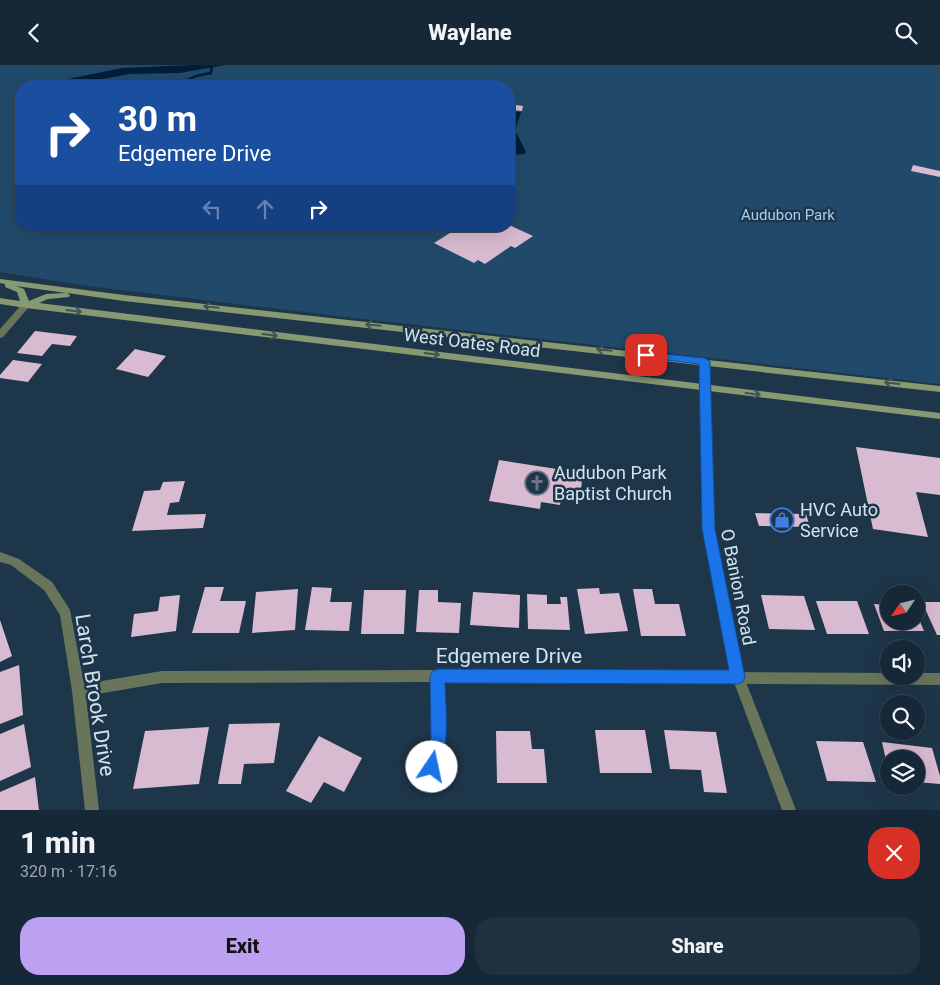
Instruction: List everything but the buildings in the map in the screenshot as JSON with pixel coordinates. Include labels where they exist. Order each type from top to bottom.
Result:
[{"type":"main road","name":"West Oates Road","points":[[2,281],[124,298],[704,361],[940,389]]},
{"type":"main road","points":[[2,281],[21,291],[26,305],[46,297],[62,295],[124,298]]},
{"type":"main road","name":"West Oates Road","points":[[0,301],[940,416]]},
{"type":"street","points":[[0,335],[26,305]]},
{"type":"street","name":"O Banion Road","points":[[704,361],[708,529],[738,677],[789,810]]},
{"type":"street","name":"Larch Brook Drive","points":[[0,557],[16,562],[48,586],[66,614],[79,691],[92,810]]},
{"type":"street","points":[[429,782],[438,738],[438,676]]},
{"type":"street","name":"Edgemere Drive","points":[[79,691],[162,677],[438,676],[940,679]]},
{"type":"green space","name":"Audubon Park","points":[[0,65],[940,65],[940,384],[88,286],[0,272]]},
{"type":"shaded area","points":[[225,65],[180,73],[129,74],[98,80],[63,80],[122,68]]},
{"type":"shaded area","points":[[515,112],[521,112],[515,130]]},
{"type":"shaded area","points":[[515,130],[526,152],[525,154],[515,155]]},
{"type":"waterway","points":[[188,80],[211,73],[212,65]]},
{"type":"place","name":"Audubon Park Baptist Church","points":[[537,483]]},
{"type":"place","name":"HVC Auto Service","points":[[782,520]]},
{"type":"route","points":[[432,767],[438,738],[438,676],[738,677],[708,529],[704,361],[646,355]]}]
